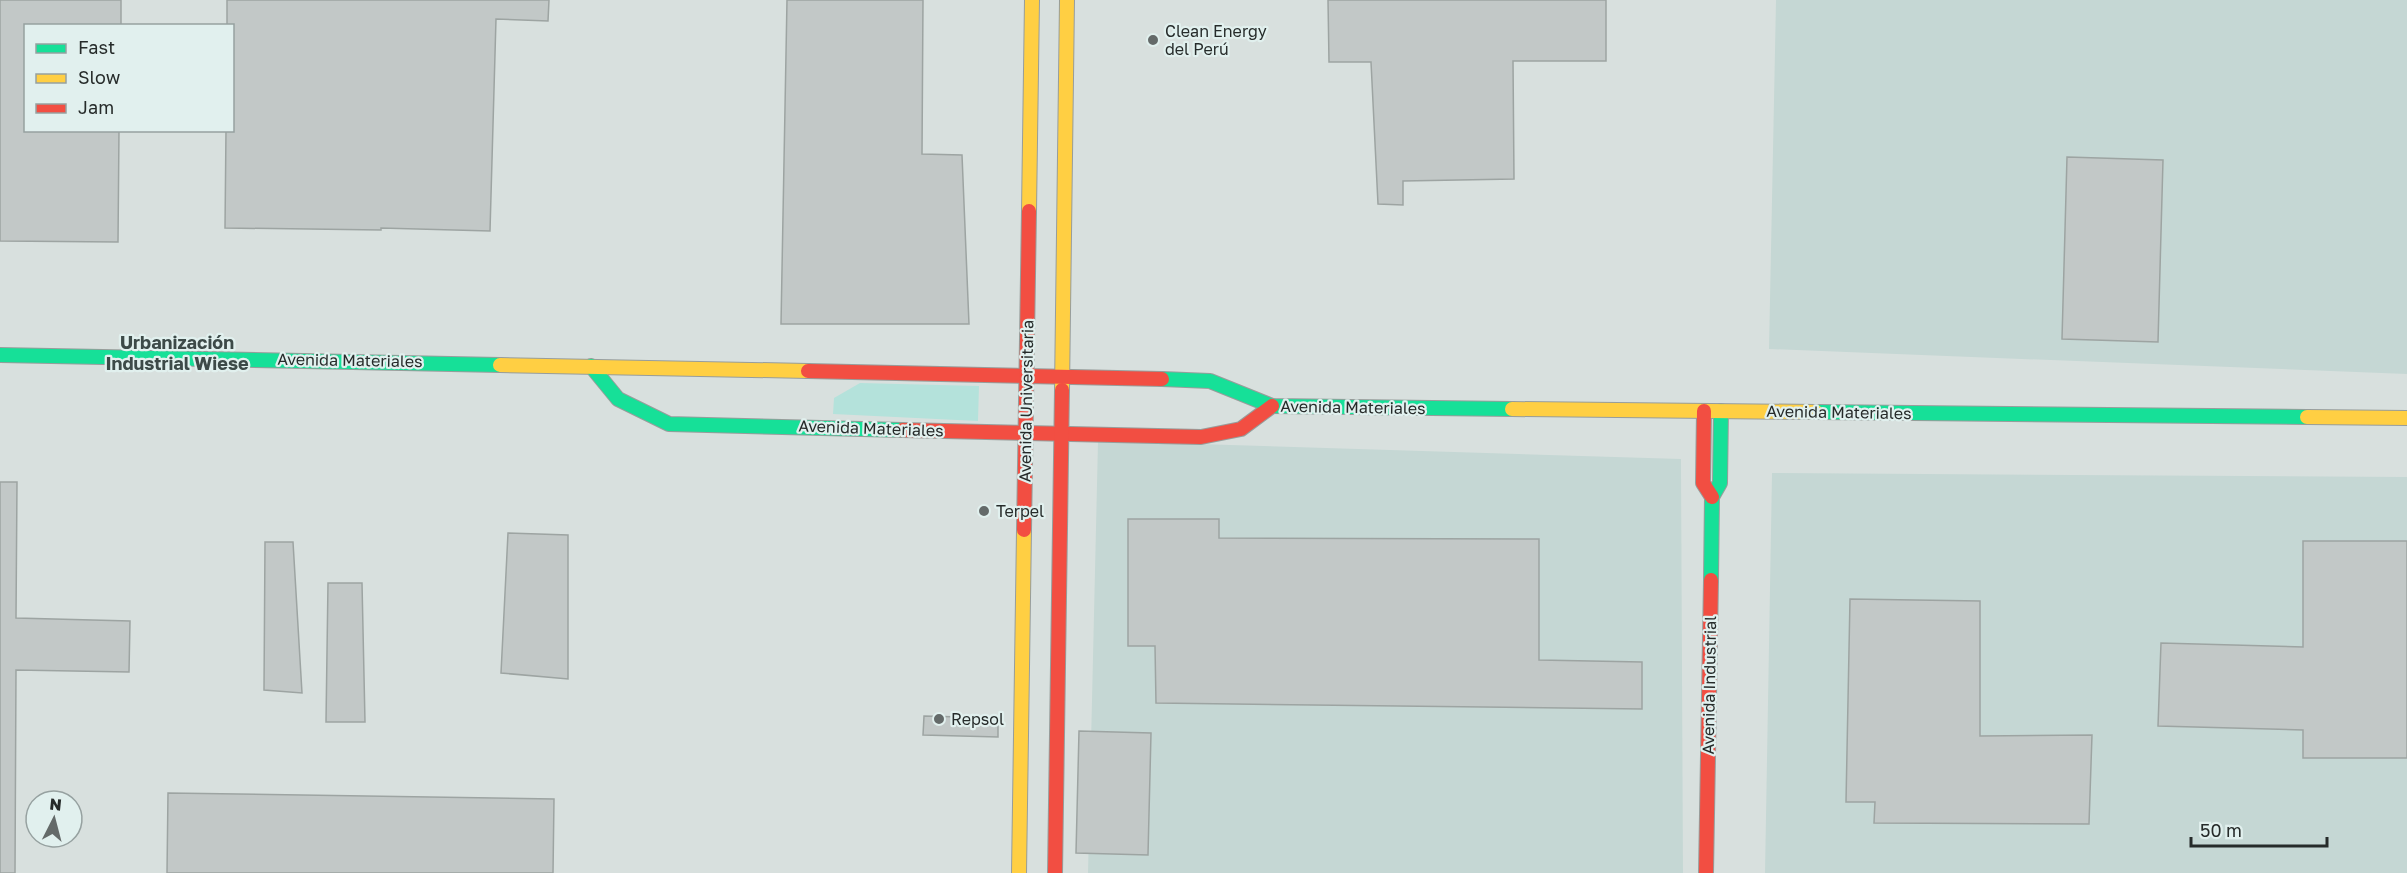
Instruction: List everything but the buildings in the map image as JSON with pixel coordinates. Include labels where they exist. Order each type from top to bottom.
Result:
[{"type":"street","name":"Avenida Universitaria","points":[[1032,0],[1048,113],[1062,377],[1055,873]]},
{"type":"street","name":"Avenida Universitaria","points":[[1019,873],[1027,376],[1048,113],[1067,0]]},
{"type":"street","name":"Avenida Materiales","points":[[0,355],[1210,381],[1272,406],[2407,418]]},
{"type":"street","name":"Avenida Materiales","points":[[591,366],[618,399],[669,424],[1201,437],[1241,429],[1272,406]]},
{"type":"street","name":"Avenida Industrial","points":[[1704,411],[1702,483],[1712,497]]},
{"type":"street","name":"Avenida Industrial","points":[[1706,873],[1712,497],[1720,483],[1721,411]]},
{"type":"shaded area","points":[[1776,0],[2407,0],[2407,374],[1769,349]]},
{"type":"shaded area","points":[[860,383],[979,386],[978,421],[833,414],[834,398]]},
{"type":"shaded area","points":[[1098,441],[1681,459],[1683,873],[1088,873]]},
{"type":"shaded area","points":[[1772,473],[2407,477],[2407,873],[1765,873]]},
{"type":"traffic: fast","points":[[0,355],[500,365]]},
{"type":"traffic: fast","points":[[591,366],[618,399],[669,424],[902,430]]},
{"type":"traffic: fast","points":[[1162,379],[1210,381],[1272,406],[1512,409]]},
{"type":"traffic: fast","points":[[1711,580],[1712,497],[1720,483],[1721,411]]},
{"type":"traffic: fast","points":[[1816,412],[2307,417]]},
{"type":"traffic: slow","points":[[1029,211],[1032,0]]},
{"type":"traffic: slow","points":[[1062,390],[1067,0]]},
{"type":"traffic: slow","points":[[500,365],[808,371]]},
{"type":"traffic: slow","points":[[1512,409],[1816,412]]},
{"type":"traffic: slow","points":[[2307,417],[2407,418]]},
{"type":"traffic: slow","points":[[1019,873],[1024,530]]},
{"type":"traffic: jam","points":[[1024,530],[1029,211]]},
{"type":"traffic: jam","points":[[808,371],[1162,379]]},
{"type":"traffic: jam","points":[[1055,873],[1062,390]]},
{"type":"traffic: jam","points":[[902,430],[1201,437],[1241,429],[1272,406]]},
{"type":"traffic: jam","points":[[1704,411],[1703,483],[1712,497]]},
{"type":"traffic: jam","points":[[1706,873],[1711,580]]},
{"type":"place","name":"Clean Energy del Perú","points":[[1153,40]]},
{"type":"place","name":"Terpel","points":[[984,511]]},
{"type":"place","name":"Repsol","points":[[939,719]]},
{"type":"district","name":"Urbanización Industrial Wiese","points":[[177,352]]}]
